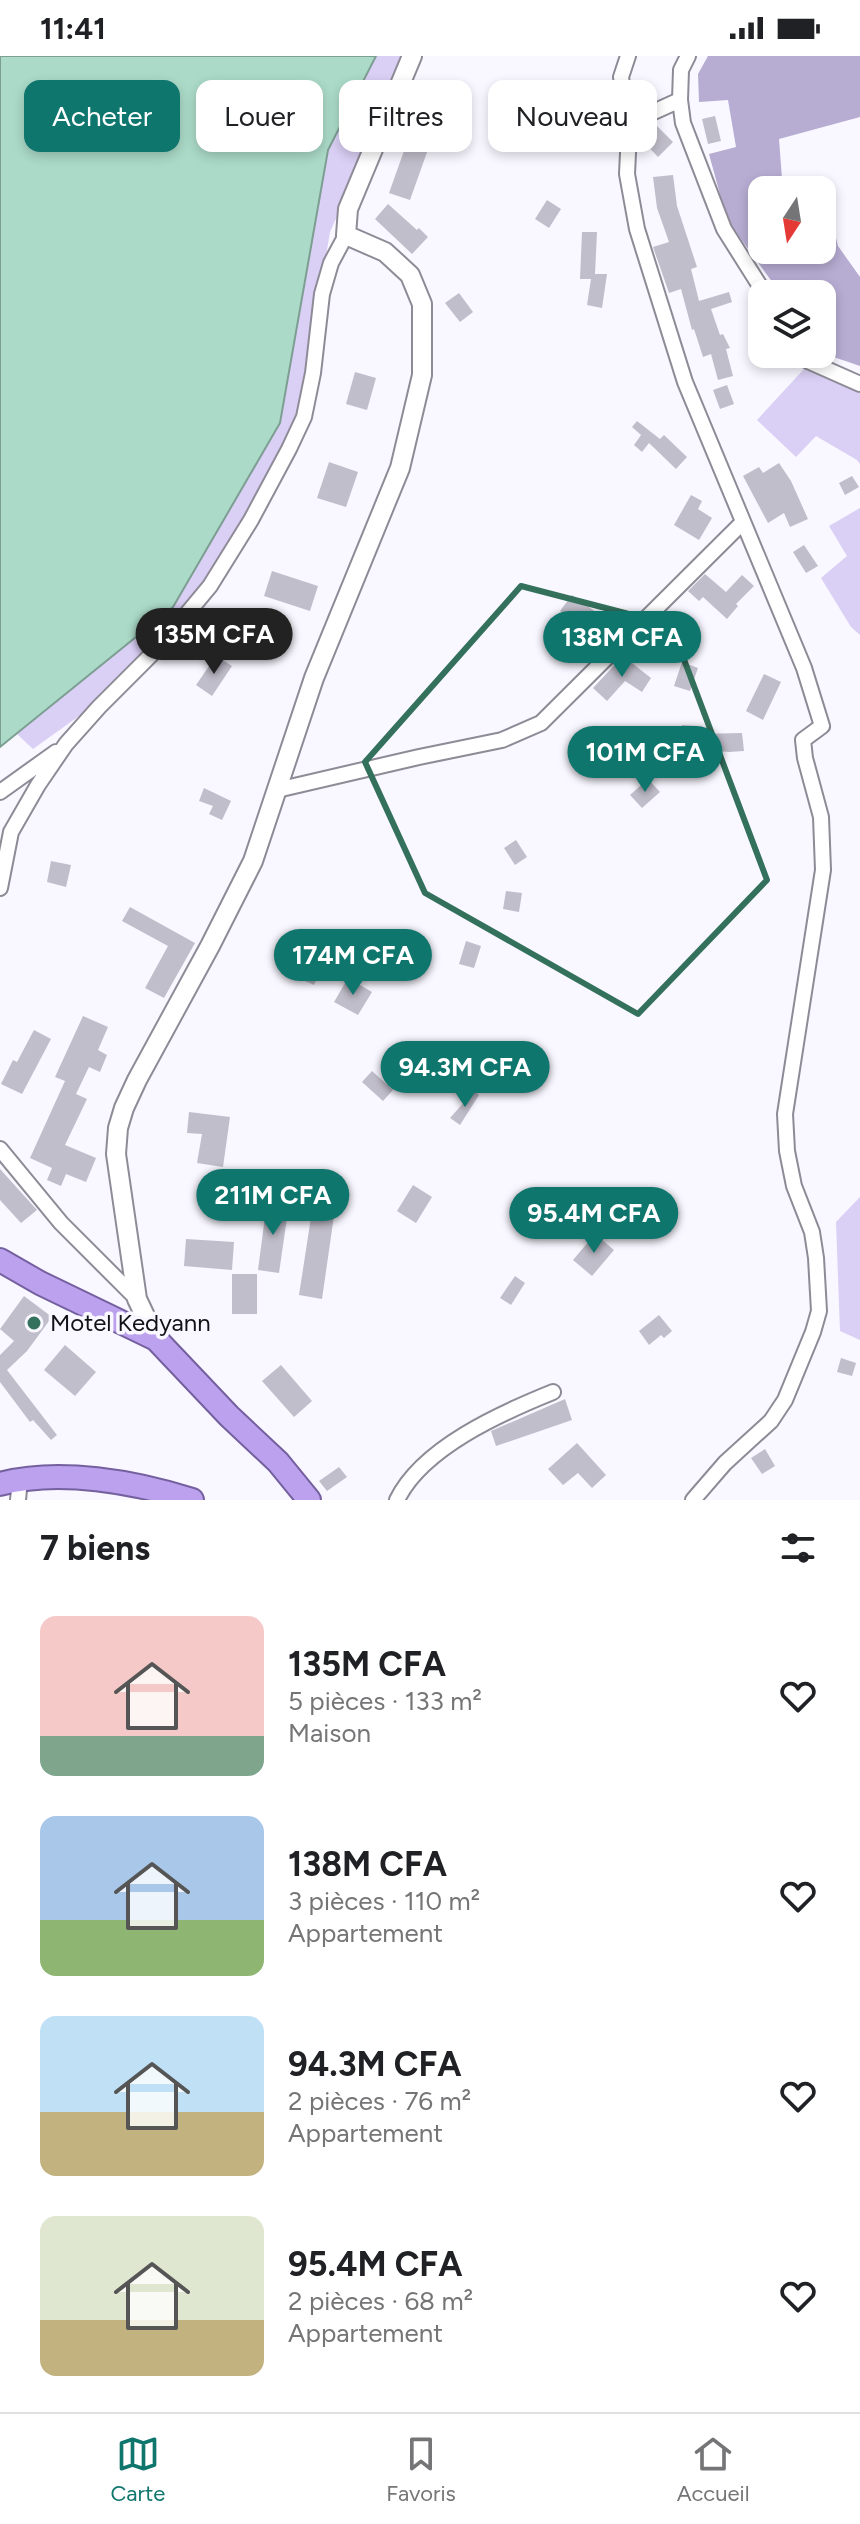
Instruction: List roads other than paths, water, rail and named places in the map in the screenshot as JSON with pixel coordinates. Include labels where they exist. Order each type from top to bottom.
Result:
[{"type":"highway","points":[[0,1260],[40,1283],[156,1339],[278,1462],[309,1500]]},
{"type":"highway","points":[[13,1488],[75,1479],[125,1482],[192,1500]]},
{"type":"street","points":[[0,888],[11,832],[38,785],[66,744],[161,645],[210,586],[251,520],[304,417],[313,373],[322,294],[331,263],[346,235],[348,209],[412,56]]},
{"type":"street","points":[[621,80],[628,56]]},
{"type":"street","points":[[688,56],[681,70],[683,123],[724,229],[756,280]]},
{"type":"street","points":[[657,110],[680,100]]},
{"type":"street","points":[[628,152],[627,174],[637,229],[685,382],[804,668],[822,726],[803,740],[821,817],[823,870],[785,1114],[787,1151],[794,1186],[812,1232],[819,1311],[785,1400],[771,1421],[725,1463],[693,1500]]},
{"type":"street","points":[[156,1339],[137,1299],[116,1154],[118,1128],[137,1080],[253,861],[314,678],[400,468],[422,375],[422,304],[410,275],[385,252],[346,235]]},
{"type":"street","points":[[824,368],[860,384]]},
{"type":"street","points":[[277,790],[502,740],[541,723],[743,522]]},
{"type":"street","points":[[0,792],[66,744]]},
{"type":"street","points":[[0,1149],[61,1223],[137,1299]]},
{"type":"street","points":[[397,1500],[409,1477],[452,1445],[501,1413],[553,1392]]},
{"type":"place","name":"Motel Kedyann","points":[[34,1323]]}]
